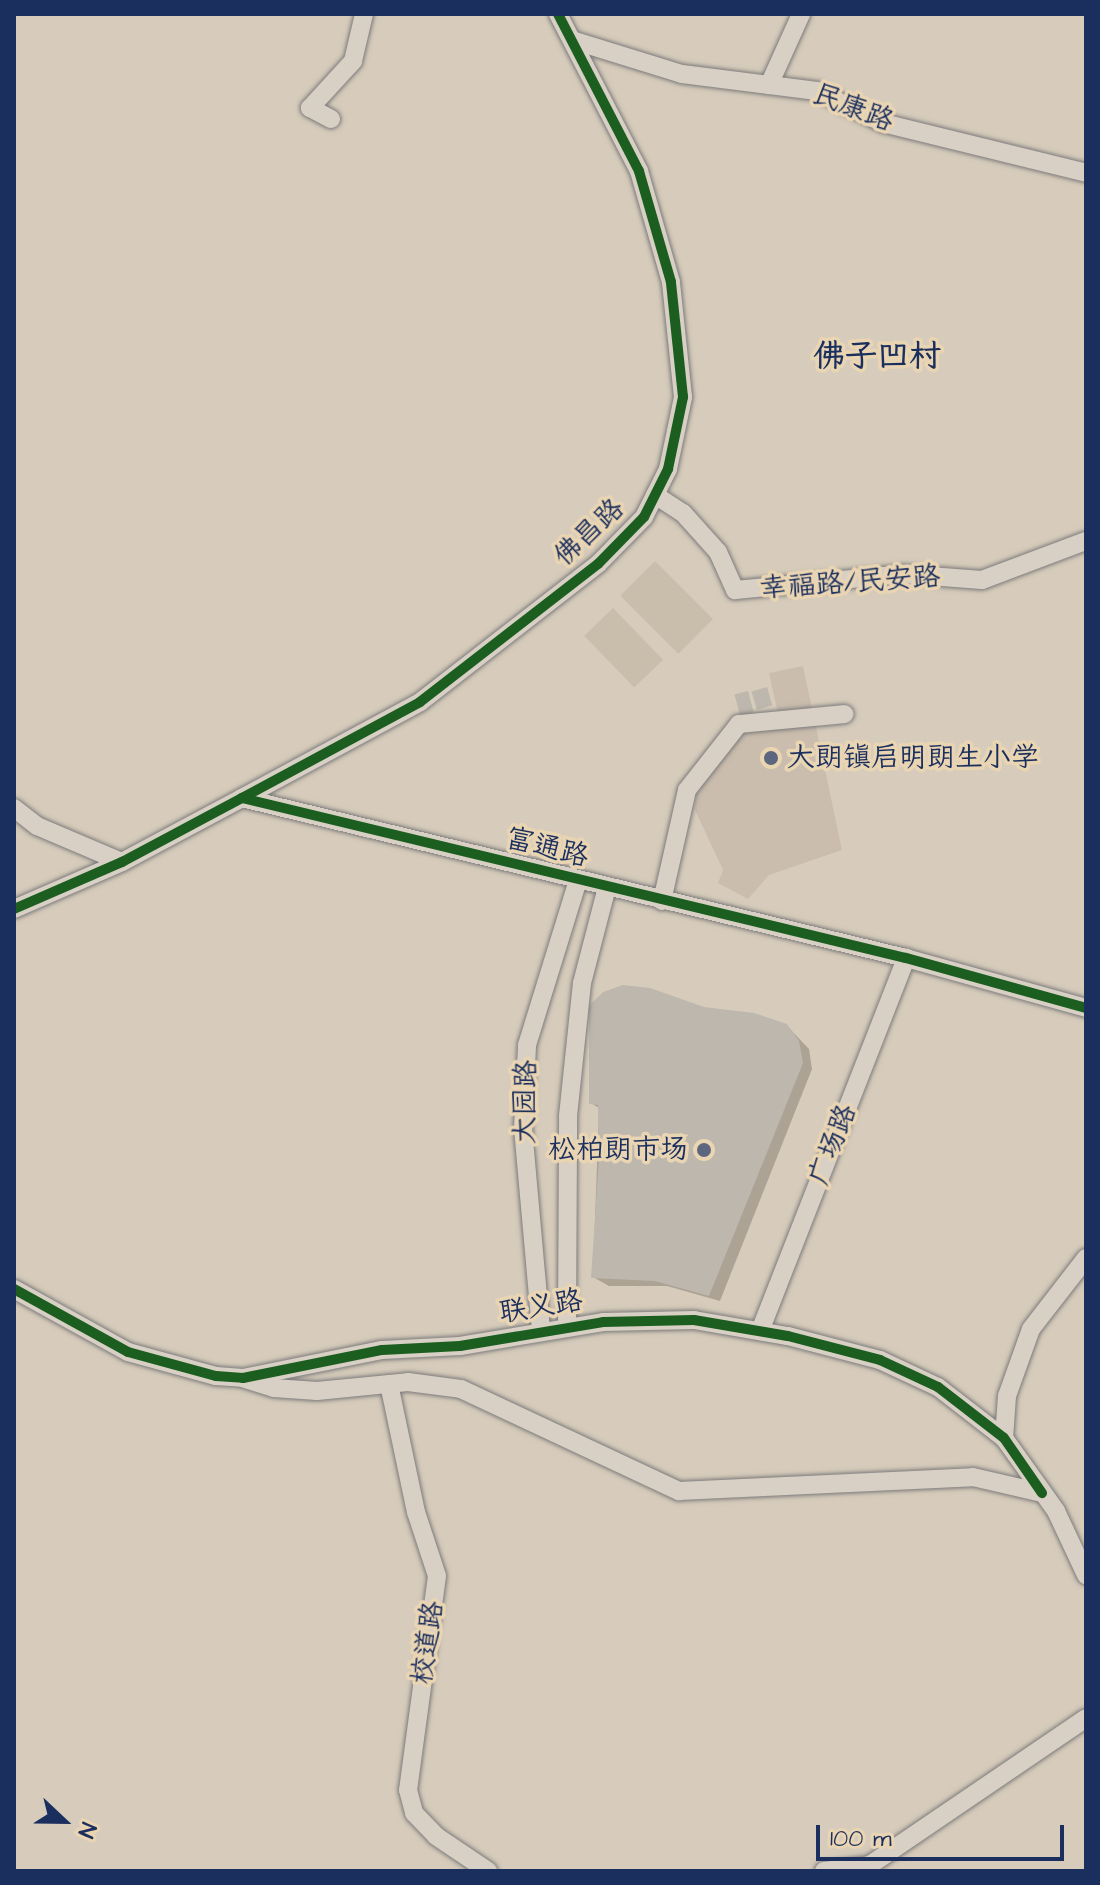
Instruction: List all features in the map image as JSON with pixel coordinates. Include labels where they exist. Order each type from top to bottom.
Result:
[{"type":"street","points":[[331,119],[310,108],[353,61],[364,14]]},
{"type":"street","name":"佛昌路","points":[[242,798],[420,702],[598,564],[644,517],[668,469],[683,397],[671,282],[639,171],[558,14]]},
{"type":"street","points":[[769,85],[801,14]]},
{"type":"street","name":"民康路","points":[[572,40],[682,74],[817,91],[883,123],[1086,173]]},
{"type":"street","name":"幸福路/民安路","points":[[655,495],[683,513],[718,552],[735,590],[903,574],[982,580],[1086,541]]},
{"type":"street","points":[[662,901],[687,790],[739,724],[845,714]]},
{"type":"street","points":[[14,909],[122,862],[242,798]]},
{"type":"street","name":"富通路","points":[[242,798],[906,958],[1086,1008]]},
{"type":"street","points":[[14,808],[37,826],[122,862]]},
{"type":"street","name":"大园路","points":[[541,1330],[523,1128],[527,1045],[578,880]]},
{"type":"street","points":[[567,1327],[568,1116],[582,983],[607,887]]},
{"type":"street","name":"广场路","points":[[760,1331],[906,958]]},
{"type":"street","points":[[1004,1438],[1007,1396],[1031,1329],[1086,1258]]},
{"type":"street","name":"联义路","points":[[14,1289],[128,1352],[185,1370],[243,1378],[382,1350],[460,1346],[567,1327],[694,1320],[760,1331],[880,1360],[938,1387],[1004,1438],[1056,1511],[1086,1575]]},
{"type":"street","points":[[243,1378],[274,1388],[317,1391],[389,1384],[461,1389],[679,1491],[973,1477],[1042,1493]]},
{"type":"street","name":"校道路","points":[[389,1384],[416,1512],[437,1576],[408,1790],[414,1813],[436,1836],[488,1871]]},
{"type":"street","points":[[824,1871],[870,1865],[1086,1718]]},
{"type":"shaded area","points":[[655,561],[713,619],[678,654],[620,596]]},
{"type":"shaded area","points":[[613,608],[663,660],[634,688],[584,636]]},
{"type":"shaded area","name":"大朗镇启明朗生小学","points":[[803,666],[842,850],[769,875],[748,899],[718,883],[723,870],[695,810],[696,786],[744,730],[780,723],[769,673]]},
{"type":"building","points":[[767,687],[772,705],[757,710],[752,691]]},
{"type":"building","points":[[748,691],[754,713],[740,717],[734,695]]},
{"type":"building","name":"松柏朗市场","points":[[623,985],[650,988],[704,1007],[754,1013],[787,1024],[799,1041],[803,1063],[709,1296],[655,1281],[591,1278],[599,1157],[598,1105],[589,1104],[589,1006],[603,992]]},
{"type":"cycle path","points":[[242,798],[420,702],[598,564],[644,517],[668,469],[683,397],[671,282],[639,171],[558,14]]},
{"type":"cycle path","points":[[14,909],[122,862],[242,798],[906,958],[1086,1008]]},
{"type":"cycle path","points":[[14,1289],[128,1352],[216,1376],[243,1378],[382,1350],[460,1346],[603,1322],[694,1320],[788,1336],[880,1360],[938,1387],[1004,1438],[1042,1493]]},
{"type":"place","name":"大朗镇启明朗生小学","points":[[771,758]]},
{"type":"place","name":"松柏朗市场","points":[[704,1150]]},
{"type":"district","name":"佛子凹村","points":[[877,357]]}]
